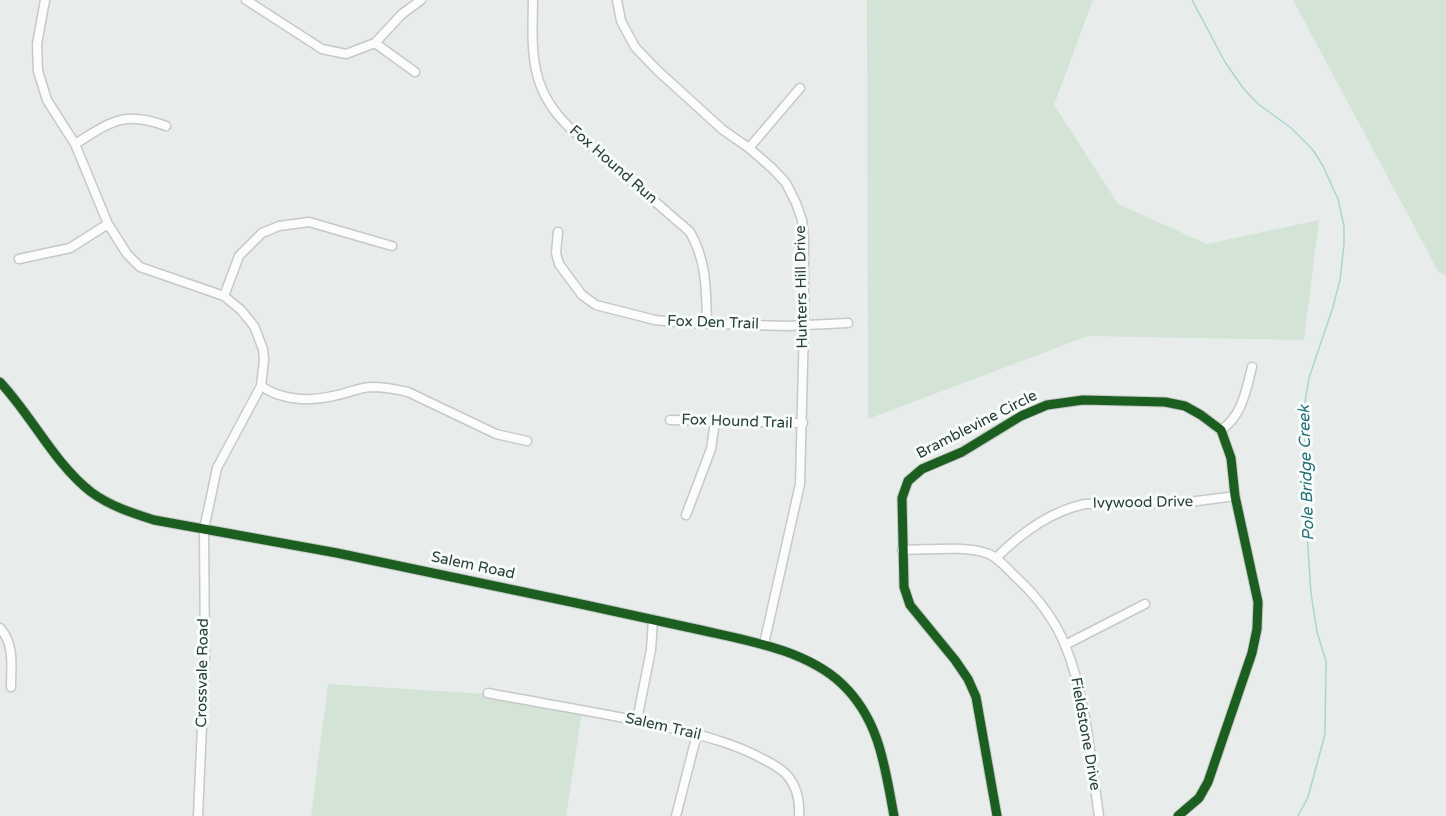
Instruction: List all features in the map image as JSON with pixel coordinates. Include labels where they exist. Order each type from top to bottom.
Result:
[{"type":"street","points":[[45,0],[37,44],[38,71],[47,100],[75,144],[108,224],[127,254],[140,267],[224,296],[241,310],[254,326],[262,350],[264,360],[261,386],[279,395],[308,400],[370,387],[397,389],[408,392],[496,434],[527,441]]},
{"type":"street","points":[[246,0],[322,49],[346,54],[375,43],[384,31],[416,2]]},
{"type":"street","name":"Fox Hound Run","points":[[533,0],[534,65],[538,82],[546,99],[569,128],[690,232],[701,253],[705,271],[707,323]]},
{"type":"street","name":"Hunters Hill Drive","points":[[617,0],[621,21],[639,52],[723,130],[749,148],[786,183],[799,212],[804,238],[803,423],[800,484],[764,644]]},
{"type":"street","points":[[375,43],[415,72]]},
{"type":"street","points":[[749,148],[800,88]]},
{"type":"street","points":[[75,144],[101,128],[129,117],[151,120],[166,126]]},
{"type":"street","points":[[224,296],[239,256],[262,233],[279,226],[309,222],[392,246]]},
{"type":"street","points":[[20,259],[70,248],[108,224]]},
{"type":"street","name":"Fox Den Trail","points":[[558,232],[556,253],[559,264],[582,295],[596,305],[655,320],[685,324],[848,323]]},
{"type":"street","points":[[1178,816],[1193,804],[1208,782],[1256,638],[1258,611],[1256,593],[1235,496],[1231,458],[1221,430],[1232,423],[1244,398],[1252,367]]},
{"type":"street","name":"Salem Road","points":[[0,382],[18,401],[61,459],[92,492],[130,513],[336,553],[764,644],[819,667],[842,684],[865,712],[883,754],[894,816]]},
{"type":"street","name":"Crossvale Road","points":[[198,816],[204,660],[204,529],[217,468],[261,386]]},
{"type":"street","name":"Bramblevine Circle","points":[[997,816],[976,697],[968,679],[955,660],[910,605],[903,587],[902,498],[908,481],[922,469],[962,452],[1021,416],[1038,408],[1074,400],[1177,404],[1194,410],[1221,430]]},
{"type":"street","name":"Fox Hound Trail","points":[[670,420],[803,423]]},
{"type":"street","points":[[686,515],[711,449],[715,422]]},
{"type":"street","name":"Ivywood Drive","points":[[996,558],[1017,537],[1058,513],[1085,504],[1182,503],[1235,496]]},
{"type":"street","name":"Fieldstone Drive","points":[[902,550],[964,550],[986,553],[996,558],[1027,588],[1049,616],[1065,645],[1078,684],[1099,816]]},
{"type":"street","points":[[1065,645],[1145,604]]},
{"type":"street","points":[[637,720],[651,650],[652,619]]},
{"type":"street","points":[[0,628],[9,641],[11,650],[11,687]]},
{"type":"street","name":"Salem Trail","points":[[488,693],[637,720],[740,747],[779,768],[791,781],[796,789],[799,816]]},
{"type":"street","points":[[676,816],[697,734]]},
{"type":"green space","points":[[867,0],[1093,0],[1054,105],[1118,204],[1207,244],[1319,220],[1304,340],[1088,336],[868,419]]},
{"type":"green space","points":[[1293,0],[1446,0],[1446,276],[1438,271]]},
{"type":"green space","points":[[328,684],[486,694],[582,711],[566,816],[311,816]]},
{"type":"waterway","name":"Pole Bridge Creek","points":[[1192,0],[1225,62],[1243,88],[1258,104],[1290,127],[1313,150],[1338,199],[1344,226],[1340,280],[1309,378],[1304,408],[1306,521],[1311,593],[1317,632],[1326,661],[1325,734],[1308,797],[1298,816]]},
{"type":"cycle path","points":[[0,382],[23,409],[54,453],[78,480],[91,492],[106,501],[138,515],[154,520],[367,559],[734,637],[792,654],[810,662],[842,684],[865,713],[884,763],[894,816]]},
{"type":"cycle path","points":[[997,816],[976,697],[968,679],[955,660],[910,605],[904,587],[902,498],[908,481],[922,469],[962,452],[1021,416],[1047,405],[1083,400],[1165,402],[1185,406],[1221,430],[1231,458],[1235,496],[1258,602],[1257,629],[1252,653],[1208,782],[1199,798],[1178,816]]}]
